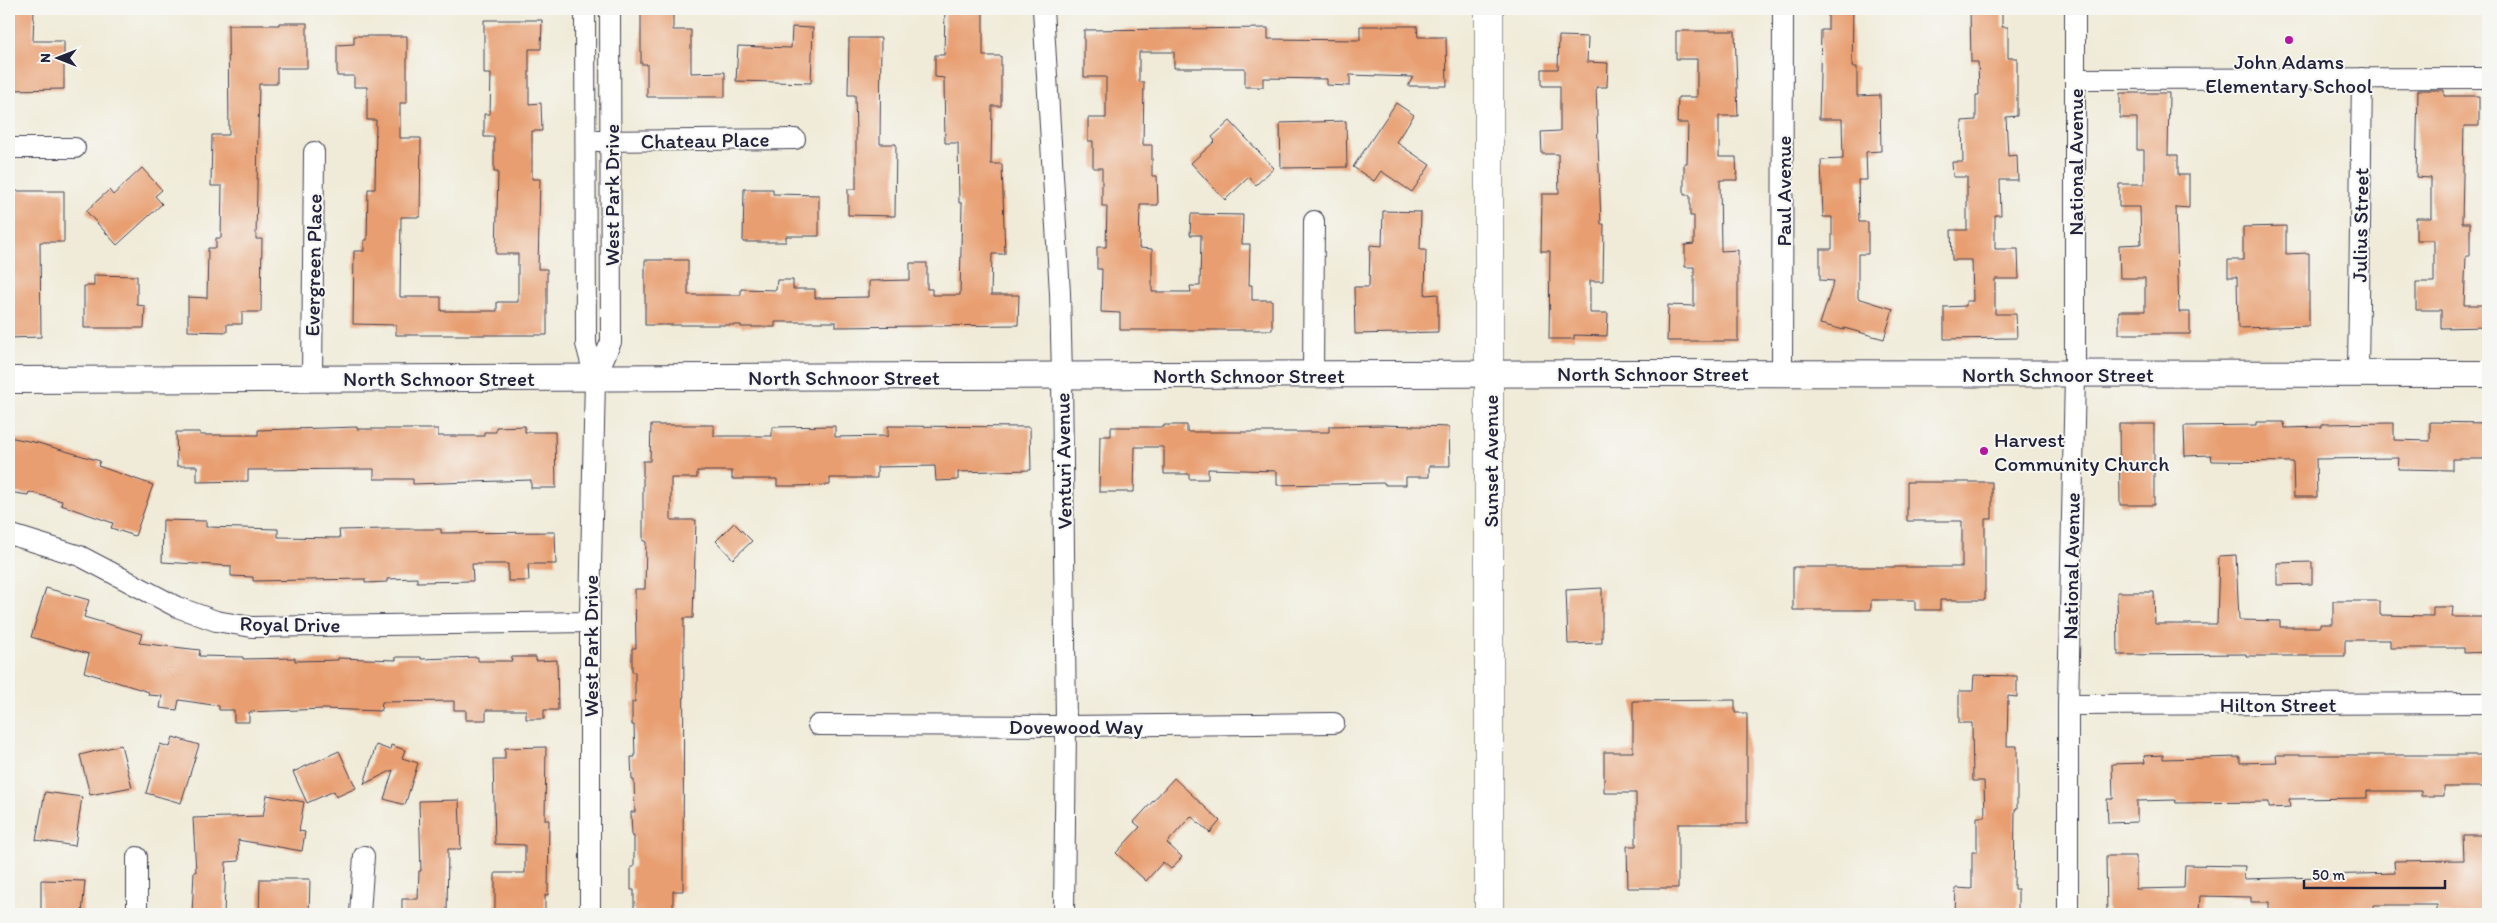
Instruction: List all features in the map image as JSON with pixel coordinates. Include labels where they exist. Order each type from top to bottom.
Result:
[{"type":"main road","name":"Sunset Avenue","points":[[1489,9],[1489,914]]},
{"type":"street","name":"West Park Drive","points":[[585,9],[586,344],[595,378],[590,622],[590,914]]},
{"type":"street","name":"West Park Drive","points":[[595,378],[611,342],[610,9]]},
{"type":"street","name":"Venturi Avenue","points":[[1043,9],[1060,293],[1062,376],[1066,726],[1064,914]]},
{"type":"street","name":"Paul Avenue","points":[[1782,374],[1783,9]]},
{"type":"street","name":"National Avenue","points":[[2068,914],[2068,705],[2075,375],[2075,9]]},
{"type":"street","name":"Julius Street","points":[[2358,373],[2362,78]]},
{"type":"street","points":[[2075,80],[2488,78]]},
{"type":"street","name":"Chateau Place","points":[[585,141],[795,139]]},
{"type":"street","points":[[9,148],[75,148]]},
{"type":"street","name":"Evergreen Place","points":[[312,378],[314,152]]},
{"type":"street","points":[[1313,375],[1314,221]]},
{"type":"street","name":"North Schnoor Street","points":[[9,380],[1490,374],[2488,374]]},
{"type":"street","name":"Royal Drive","points":[[9,534],[80,556],[177,607],[216,621],[252,627],[590,622]]},
{"type":"street","name":"Hilton Street","points":[[2068,705],[2488,703]]},
{"type":"street","name":"Dovewood Way","points":[[818,725],[1334,724]]},
{"type":"street","points":[[360,914],[364,856]]},
{"type":"street","points":[[137,857],[137,914]]},
{"type":"building","points":[[9,9],[34,9],[33,41],[64,41],[64,89],[9,90]]},
{"type":"building","points":[[641,9],[673,9],[673,30],[691,30],[691,73],[725,72],[725,97],[647,97],[647,64],[641,64]]},
{"type":"building","points":[[945,9],[983,9],[983,56],[1001,56],[1001,106],[992,106],[991,164],[1002,164],[1005,254],[992,254],[991,295],[1019,295],[1018,325],[836,327],[836,322],[775,322],[775,327],[645,325],[645,260],[688,260],[688,295],[741,295],[741,289],[776,290],[777,280],[793,280],[793,289],[815,289],[815,298],[869,297],[869,281],[910,280],[910,263],[927,263],[927,289],[932,289],[932,295],[960,295],[962,203],[959,203],[958,143],[945,143],[944,78],[935,77],[935,55],[944,55]]},
{"type":"building","points":[[1828,9],[1853,9],[1852,67],[1857,67],[1857,96],[1880,95],[1881,151],[1866,152],[1867,180],[1858,180],[1859,222],[1868,222],[1868,254],[1858,254],[1858,298],[1893,309],[1884,339],[1844,328],[1844,330],[1820,324],[1834,281],[1820,280],[1820,249],[1832,249],[1832,217],[1823,217],[1821,160],[1843,159],[1842,119],[1819,119],[1821,30],[1828,30]]},
{"type":"building","points":[[1970,9],[2002,9],[2002,27],[2008,27],[2008,58],[2017,58],[2017,116],[2006,117],[2008,156],[2017,155],[2018,180],[2000,180],[2001,215],[1995,215],[1995,249],[2018,249],[2019,279],[1995,279],[1995,314],[2016,314],[2017,338],[1944,339],[1944,307],[1966,306],[1966,301],[1973,301],[1972,260],[1952,260],[1951,230],[1967,230],[1967,177],[1953,177],[1952,162],[1963,162],[1962,121],[1976,120],[1976,95],[1979,95],[1978,62],[1971,62]]},
{"type":"building","points":[[484,20],[542,20],[541,49],[529,49],[529,104],[541,103],[542,131],[532,131],[532,179],[540,179],[538,269],[547,269],[547,335],[396,335],[396,325],[353,324],[354,251],[364,251],[364,240],[367,240],[368,189],[375,189],[376,120],[367,120],[367,87],[354,87],[354,76],[337,76],[337,45],[354,44],[354,36],[407,36],[407,103],[400,103],[400,138],[421,138],[420,217],[401,217],[400,297],[441,297],[441,311],[497,311],[497,302],[518,302],[518,254],[496,254],[498,172],[494,172],[494,137],[484,137],[484,114],[490,114],[491,74],[484,74]]},
{"type":"building","points":[[279,23],[307,23],[307,68],[277,68],[277,84],[259,84],[256,239],[262,239],[261,312],[242,312],[242,324],[227,324],[227,332],[188,331],[188,297],[207,298],[208,248],[216,248],[216,238],[221,238],[222,186],[211,186],[212,135],[229,135],[228,25],[279,25]]},
{"type":"building","points":[[1360,26],[1417,26],[1418,37],[1446,37],[1447,86],[1408,86],[1413,77],[1350,75],[1350,86],[1327,85],[1327,79],[1263,78],[1263,87],[1245,87],[1245,68],[1174,68],[1174,52],[1139,52],[1139,82],[1144,82],[1143,145],[1152,145],[1152,176],[1157,176],[1158,205],[1140,205],[1139,248],[1152,249],[1152,292],[1191,292],[1190,286],[1200,286],[1201,235],[1190,235],[1191,214],[1243,215],[1242,244],[1250,244],[1249,285],[1252,285],[1252,300],[1272,300],[1272,330],[1120,330],[1120,313],[1101,312],[1102,269],[1097,269],[1097,247],[1106,247],[1107,206],[1102,206],[1102,168],[1093,168],[1093,141],[1088,141],[1088,118],[1106,118],[1106,77],[1084,77],[1084,30],[1268,28],[1268,39],[1360,40]]},
{"type":"building","points":[[792,27],[813,28],[811,83],[736,81],[738,46],[791,48]]},
{"type":"building","points":[[1676,31],[1735,31],[1738,116],[1719,116],[1719,157],[1736,157],[1737,180],[1720,180],[1721,251],[1738,250],[1738,341],[1667,341],[1668,305],[1694,306],[1694,267],[1685,267],[1685,245],[1694,244],[1694,216],[1690,216],[1690,195],[1684,195],[1684,163],[1687,163],[1688,123],[1677,123],[1678,97],[1697,97],[1697,59],[1676,59]]},
{"type":"building","points":[[1559,36],[1588,37],[1587,62],[1608,63],[1607,87],[1596,87],[1601,224],[1604,224],[1603,281],[1590,281],[1590,313],[1608,313],[1607,336],[1574,335],[1574,339],[1549,339],[1550,251],[1541,251],[1542,194],[1559,194],[1558,154],[1542,154],[1541,132],[1560,131],[1560,86],[1542,86],[1542,69],[1558,69]]},
{"type":"building","points":[[849,38],[881,38],[880,144],[896,144],[895,216],[848,215],[848,189],[856,189],[855,95],[848,95]]},
{"type":"building","points":[[2418,90],[2444,90],[2444,96],[2479,96],[2479,126],[2464,126],[2462,223],[2470,223],[2470,256],[2466,256],[2464,305],[2488,305],[2488,327],[2441,328],[2441,310],[2416,310],[2416,282],[2434,282],[2434,240],[2416,240],[2416,218],[2431,218],[2431,178],[2416,177]]},
{"type":"building","points":[[2120,93],[2169,93],[2168,155],[2178,155],[2178,175],[2189,175],[2189,208],[2176,207],[2179,312],[2190,312],[2190,334],[2119,334],[2119,311],[2145,311],[2145,278],[2120,278],[2119,245],[2141,244],[2140,207],[2119,207],[2119,184],[2144,184],[2144,150],[2137,150],[2137,118],[2120,118]]},
{"type":"building","points":[[1396,103],[1414,115],[1396,142],[1430,165],[1412,192],[1381,171],[1374,181],[1353,167]]},
{"type":"building","points":[[1230,121],[1274,168],[1256,185],[1249,177],[1225,200],[1191,163],[1215,141],[1212,137]]},
{"type":"building","points":[[1346,121],[1347,167],[1281,168],[1280,123]]},
{"type":"building","points":[[142,168],[162,190],[155,196],[162,204],[117,245],[86,211],[109,190],[113,195]]},
{"type":"building","points":[[744,189],[773,189],[773,194],[819,195],[819,236],[786,236],[786,242],[743,242]]},
{"type":"building","points":[[9,191],[64,191],[64,242],[40,242],[41,337],[9,338]]},
{"type":"building","points":[[1383,211],[1421,212],[1420,250],[1426,250],[1425,295],[1438,294],[1438,332],[1355,334],[1354,287],[1369,287],[1370,245],[1382,246]]},
{"type":"building","points":[[2286,226],[2286,254],[2309,253],[2309,326],[2238,328],[2237,277],[2228,277],[2228,260],[2243,260],[2243,227]]},
{"type":"building","points":[[94,275],[137,276],[137,305],[145,306],[144,328],[84,328],[84,286],[94,286]]},
{"type":"building","points":[[2256,422],[2284,422],[2285,428],[2322,427],[2322,424],[2394,423],[2394,440],[2430,441],[2430,422],[2488,423],[2488,459],[2452,459],[2452,470],[2398,469],[2399,458],[2316,459],[2317,497],[2294,497],[2293,462],[2212,461],[2211,455],[2185,456],[2184,426],[2256,425]]},
{"type":"building","points":[[2119,424],[2154,424],[2154,505],[2120,505]]},
{"type":"building","points":[[651,425],[714,425],[714,436],[772,436],[772,427],[835,426],[835,437],[888,436],[888,426],[1030,427],[1031,470],[958,472],[958,480],[936,481],[935,466],[877,467],[877,478],[830,478],[830,485],[796,486],[777,486],[777,479],[732,479],[732,471],[697,471],[697,478],[671,478],[671,520],[696,520],[693,618],[684,618],[683,891],[673,891],[673,914],[634,914],[634,890],[631,890],[631,867],[634,867],[634,836],[632,836],[631,812],[635,812],[631,757],[635,757],[632,702],[635,702],[635,672],[632,672],[632,648],[636,648],[635,589],[645,589],[646,541],[643,541],[643,461],[650,461]]},
{"type":"building","points":[[1164,425],[1187,425],[1187,432],[1329,432],[1329,426],[1449,427],[1450,466],[1429,466],[1429,477],[1406,477],[1406,485],[1385,485],[1385,483],[1277,485],[1277,471],[1208,469],[1208,479],[1189,479],[1189,474],[1164,474],[1164,447],[1135,447],[1134,492],[1099,492],[1100,436],[1111,436],[1111,427],[1164,427]]},
{"type":"building","points":[[525,426],[525,432],[555,432],[556,488],[531,488],[531,480],[413,484],[413,479],[374,479],[374,469],[248,470],[248,481],[197,482],[197,466],[177,466],[176,432],[200,432],[200,435],[258,435],[258,430],[357,427],[357,429],[438,429],[438,436],[484,436],[484,432],[496,432],[496,427]]},
{"type":"building","points":[[9,437],[38,443],[100,461],[98,466],[153,485],[135,536],[111,528],[113,523],[61,505],[62,501],[29,492],[28,495],[9,492]]},
{"type":"building","points":[[1907,482],[1992,482],[1992,519],[1985,519],[1985,600],[1940,600],[1940,610],[1915,610],[1915,600],[1871,600],[1871,610],[1793,610],[1793,567],[1962,567],[1962,521],[1907,521]]},
{"type":"building","points":[[163,520],[206,521],[206,527],[278,529],[278,537],[340,538],[339,530],[386,529],[441,529],[441,533],[555,532],[556,564],[528,564],[529,581],[508,581],[508,564],[472,564],[473,581],[417,582],[417,578],[387,579],[387,582],[365,583],[365,579],[253,581],[253,577],[231,576],[231,566],[162,562]]},
{"type":"building","points":[[734,523],[752,541],[733,559],[716,541]]},
{"type":"building","points":[[2236,555],[2239,620],[2280,621],[2280,627],[2320,627],[2320,624],[2333,624],[2333,601],[2380,601],[2380,615],[2433,616],[2433,607],[2453,607],[2452,617],[2488,617],[2488,652],[2464,653],[2464,648],[2390,648],[2390,640],[2345,640],[2345,656],[2246,656],[2246,654],[2118,655],[2117,592],[2154,592],[2155,624],[2217,624],[2219,556]]},
{"type":"building","points":[[2312,562],[2312,584],[2277,585],[2277,563]]},
{"type":"building","points":[[46,588],[89,600],[84,617],[142,634],[139,643],[200,650],[199,656],[243,657],[243,659],[295,658],[295,661],[338,660],[338,658],[396,660],[396,657],[421,657],[421,659],[478,657],[478,661],[512,661],[511,657],[536,657],[536,661],[557,660],[558,710],[544,710],[544,719],[526,719],[526,710],[486,710],[486,720],[466,720],[466,710],[454,710],[454,701],[382,702],[381,711],[323,709],[249,712],[249,722],[234,722],[234,710],[219,710],[219,706],[179,700],[177,710],[160,708],[162,696],[148,695],[149,692],[84,672],[89,654],[31,637]]},
{"type":"building","points":[[1602,588],[1602,643],[1568,644],[1566,590]]},
{"type":"building","points":[[1974,675],[2017,676],[2017,697],[2008,696],[2007,746],[2017,746],[2014,889],[2018,889],[2018,914],[1955,914],[1956,888],[1972,889],[1972,852],[1977,852],[1977,817],[1985,817],[1984,781],[1973,781],[1972,723],[1959,723],[1959,691],[1973,691]]},
{"type":"building","points":[[1735,700],[1735,713],[1747,713],[1747,824],[1678,824],[1678,888],[1628,888],[1627,846],[1636,846],[1636,793],[1604,793],[1604,752],[1633,752],[1633,701]]},
{"type":"building","points":[[173,737],[199,745],[181,803],[146,793],[160,744],[170,747]]},
{"type":"building","points":[[121,745],[132,787],[90,795],[80,755]]},
{"type":"building","points":[[376,745],[390,750],[391,745],[405,750],[402,758],[418,763],[405,805],[384,799],[393,770],[364,784]]},
{"type":"building","points":[[546,747],[545,820],[549,820],[548,895],[545,895],[545,914],[495,914],[495,873],[525,873],[525,845],[495,844],[493,759],[505,759],[505,748]]},
{"type":"building","points":[[339,751],[356,788],[336,797],[334,791],[307,803],[293,772]]},
{"type":"building","points":[[2163,755],[2163,759],[2240,757],[2240,763],[2277,762],[2276,755],[2488,755],[2488,787],[2444,787],[2444,796],[2421,796],[2421,791],[2367,791],[2367,798],[2289,799],[2290,807],[2269,808],[2269,802],[2176,803],[2175,800],[2137,801],[2137,822],[2108,823],[2107,799],[2113,799],[2112,764],[2145,763],[2144,756]]},
{"type":"building","points":[[1174,778],[1220,821],[1210,833],[1191,816],[1167,843],[1182,857],[1171,869],[1163,862],[1146,881],[1116,853],[1140,827],[1134,822]]},
{"type":"building","points":[[45,792],[82,797],[75,846],[36,840]]},
{"type":"building","points":[[267,795],[304,802],[299,831],[305,832],[302,851],[238,840],[239,861],[226,862],[224,914],[192,914],[194,872],[196,872],[193,818],[263,816]]},
{"type":"building","points":[[459,800],[461,849],[448,849],[447,914],[402,914],[402,899],[418,899],[419,871],[421,871],[419,801]]},
{"type":"building","points":[[2463,835],[2488,835],[2488,914],[2437,914],[2437,905],[2373,905],[2373,914],[2269,914],[2269,902],[2251,902],[2251,897],[2200,896],[2199,914],[2107,914],[2106,856],[2136,856],[2136,889],[2184,888],[2185,865],[2245,866],[2244,879],[2395,873],[2394,861],[2464,860]]},
{"type":"building","points":[[260,879],[310,879],[309,914],[259,914]]},
{"type":"building","points":[[41,880],[85,881],[82,914],[41,914]]},
{"type":"place","name":"John Adams Elementary School","points":[[2289,40]]},
{"type":"place","name":"Harvest Community Church","points":[[1984,451]]}]
